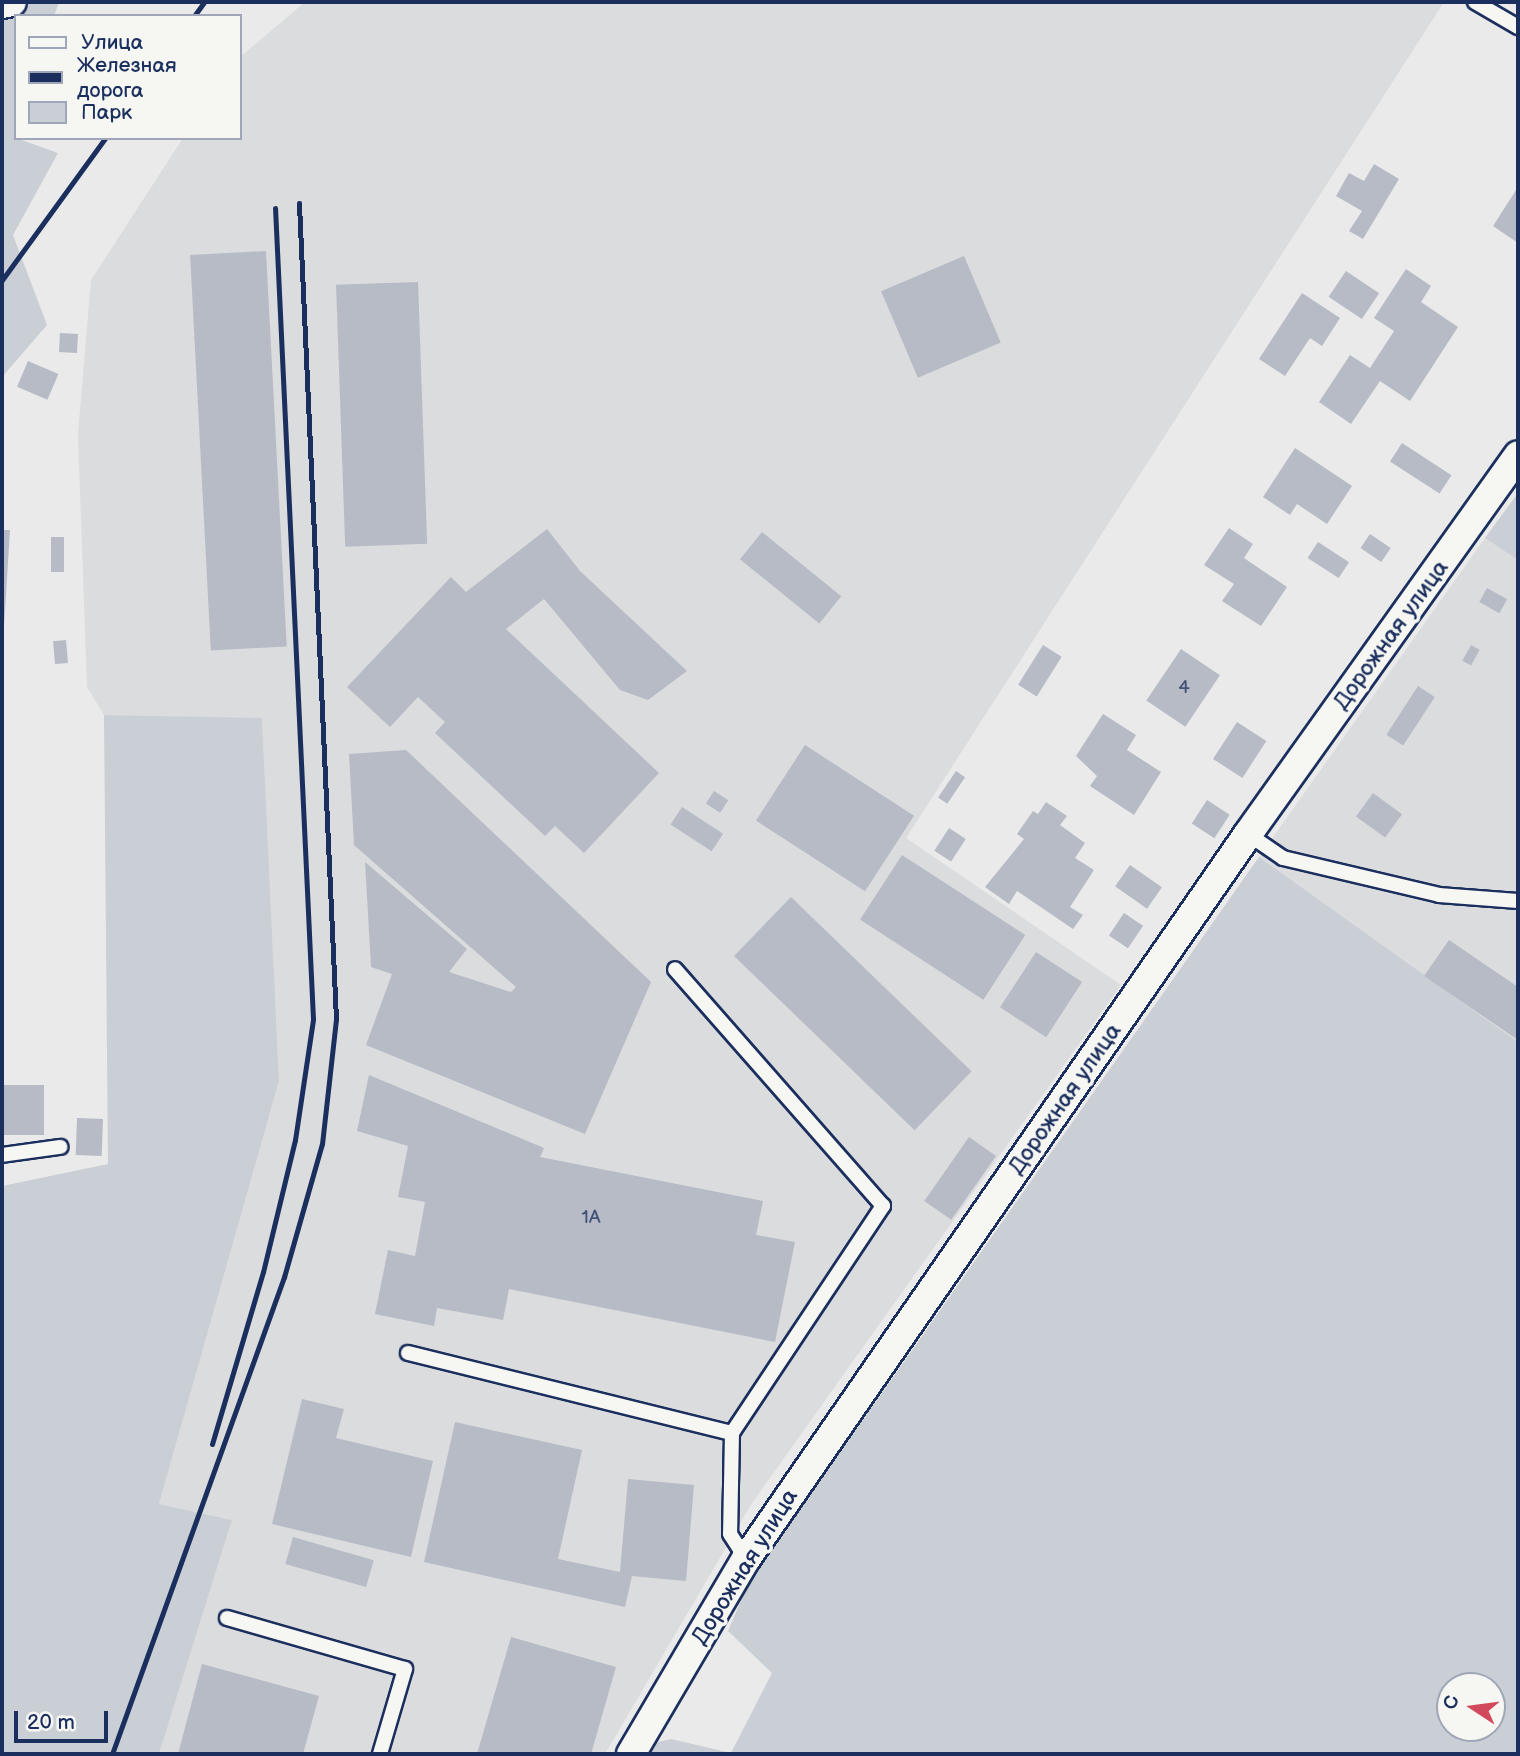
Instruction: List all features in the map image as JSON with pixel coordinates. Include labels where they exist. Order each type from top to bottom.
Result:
[{"type":"street","points":[[2,4],[12,2]]},
{"type":"street","name":"Дорожная улица","points":[[631,1754],[746,1559],[1248,834],[1518,456]]},
{"type":"lane","points":[[1475,2],[1518,27]]},
{"type":"lane","points":[[1248,834],[1283,858],[1439,895],[1518,901]]},
{"type":"lane","points":[[675,969],[883,1206],[732,1433],[730,1534],[746,1559]]},
{"type":"lane","points":[[2,1155],[60,1147]]},
{"type":"lane","points":[[408,1353],[732,1433]]},
{"type":"lane","points":[[227,1618],[405,1669],[380,1754]]},
{"type":"shaded area","points":[[305,2],[1444,2],[906,838],[1121,985],[752,1503],[605,1754],[159,1754],[232,1520],[159,1504],[279,1081],[262,719],[104,715],[87,687],[78,434],[91,280],[182,140],[242,140],[242,55]]},
{"type":"shaded area","points":[[1485,538],[1518,560],[1518,1042],[1259,857]]},
{"type":"green space","points":[[2,2],[59,2],[55,14],[14,14],[14,140],[22,140],[58,153],[13,235],[47,325],[2,377]]},
{"type":"green space","points":[[1518,493],[1518,560],[1485,538]]},
{"type":"green space","points":[[104,715],[262,718],[279,1081],[159,1504],[232,1520],[159,1754],[2,1754],[2,1186],[108,1164]]},
{"type":"green space","points":[[1259,857],[1518,1042],[1518,1754],[648,1754],[654,1743],[671,1739],[731,1753],[772,1673],[728,1631],[749,1582]]},
{"type":"building","points":[[1374,164],[1399,179],[1363,239],[1349,231],[1362,211],[1336,196],[1349,173],[1364,181]]},
{"type":"building","points":[[1518,187],[1518,243],[1493,226]]},
{"type":"building","points":[[266,251],[287,646],[211,650],[190,255]]},
{"type":"building","points":[[964,256],[1001,343],[918,378],[881,291]]},
{"type":"building","points":[[1406,269],[1431,286],[1421,302],[1458,327],[1410,401],[1380,381],[1351,424],[1319,402],[1350,355],[1370,368],[1394,331],[1374,318]]},
{"type":"building","points":[[1346,271],[1379,293],[1362,319],[1329,297]]},
{"type":"building","points":[[418,282],[427,544],[345,547],[336,285]]},
{"type":"building","points":[[1302,293],[1340,318],[1322,346],[1310,338],[1285,376],[1259,359]]},
{"type":"building","points":[[60,333],[78,334],[77,353],[59,352]]},
{"type":"building","points":[[28,361],[58,374],[47,400],[17,387]]},
{"type":"building","points":[[1402,443],[1451,475],[1439,494],[1390,461]]},
{"type":"building","points":[[1295,448],[1352,486],[1327,524],[1297,504],[1290,515],[1263,497]]},
{"type":"building","points":[[1229,528],[1253,544],[1244,558],[1287,587],[1261,626],[1222,601],[1234,584],[1204,565]]},
{"type":"building","points":[[547,529],[580,571],[687,671],[648,700],[620,690],[544,599],[506,629],[659,773],[584,853],[555,826],[545,836],[435,733],[445,722],[418,697],[390,727],[347,687],[451,577],[466,592]]},
{"type":"building","points":[[2,530],[10,530],[4,626],[2,626]]},
{"type":"building","points":[[762,532],[841,596],[819,623],[740,559]]},
{"type":"building","points":[[1370,534],[1391,548],[1381,562],[1360,548]]},
{"type":"building","points":[[51,537],[64,537],[64,572],[51,572]]},
{"type":"building","points":[[1318,542],[1349,562],[1339,578],[1308,558]]},
{"type":"building","points":[[1487,588],[1507,599],[1499,613],[1479,602]]},
{"type":"building","points":[[66,640],[68,663],[55,664],[53,641]]},
{"type":"building","points":[[1043,645],[1062,657],[1037,697],[1018,685]]},
{"type":"building","points":[[1471,645],[1480,650],[1471,666],[1462,661]]},
{"type":"building","points":[[1181,649],[1220,675],[1185,727],[1146,700]]},
{"type":"building","points":[[1418,686],[1435,697],[1403,746],[1386,735]]},
{"type":"building","points":[[1103,714],[1136,735],[1127,750],[1161,772],[1134,815],[1090,786],[1097,776],[1076,756]]},
{"type":"building","points":[[1237,722],[1266,741],[1242,778],[1213,759]]},
{"type":"building","points":[[805,745],[914,816],[865,891],[756,820]]},
{"type":"building","points":[[406,750],[651,982],[585,1134],[366,1045],[392,974],[371,967],[365,862],[467,949],[449,972],[511,992],[516,987],[354,845],[349,754]]},
{"type":"building","points":[[956,771],[965,777],[947,804],[938,798]]},
{"type":"building","points":[[714,791],[728,800],[720,813],[706,804]]},
{"type":"building","points":[[1373,793],[1402,814],[1385,838],[1356,816]]},
{"type":"building","points":[[1207,800],[1230,815],[1214,838],[1192,823]]},
{"type":"building","points":[[1046,802],[1067,816],[1060,825],[1085,843],[1075,858],[1094,870],[1070,907],[1083,915],[1073,929],[1017,891],[1009,904],[985,887],[1024,839],[1017,834],[1033,811],[1038,814]]},
{"type":"building","points":[[682,807],[723,834],[712,851],[671,825]]},
{"type":"building","points":[[949,828],[966,839],[951,862],[934,851]]},
{"type":"building","points":[[902,855],[1025,935],[983,1000],[860,920]]},
{"type":"building","points":[[1130,865],[1162,887],[1147,909],[1115,886]]},
{"type":"building","points":[[791,897],[972,1071],[915,1130],[734,956]]},
{"type":"building","points":[[1124,913],[1143,926],[1128,948],[1109,935]]},
{"type":"building","points":[[1449,940],[1518,987],[1518,1040],[1424,976]]},
{"type":"building","points":[[1036,952],[1082,982],[1046,1037],[1000,1007]]},
{"type":"building","points":[[369,1075],[544,1148],[540,1157],[763,1201],[756,1235],[795,1242],[775,1342],[509,1289],[503,1320],[437,1308],[434,1326],[375,1314],[388,1250],[415,1256],[425,1202],[398,1197],[408,1146],[357,1131]]},
{"type":"building","points":[[2,1085],[44,1085],[44,1135],[2,1135]]},
{"type":"building","points":[[77,1118],[103,1119],[102,1156],[76,1155]]},
{"type":"building","points":[[969,1137],[996,1156],[951,1220],[924,1201]]},
{"type":"building","points":[[302,1399],[344,1409],[336,1438],[433,1461],[411,1557],[272,1524]]},
{"type":"building","points":[[455,1422],[582,1450],[558,1559],[620,1572],[628,1479],[694,1485],[686,1581],[632,1576],[625,1607],[424,1562]]},
{"type":"building","points":[[293,1537],[374,1560],[366,1587],[285,1564]]},
{"type":"building","points":[[511,1637],[616,1667],[591,1754],[477,1754]]},
{"type":"building","points":[[202,1664],[319,1696],[303,1754],[178,1754]]},
{"type":"railway","points":[[195,14],[204,2]]},
{"type":"railway","points":[[2,280],[104,140]]},
{"type":"railway","points":[[112,1754],[284,1277],[322,1144],[336,1019],[299,203]]},
{"type":"railway","points":[[212,1444],[263,1272],[295,1140],[313,1019],[275,208]]}]
